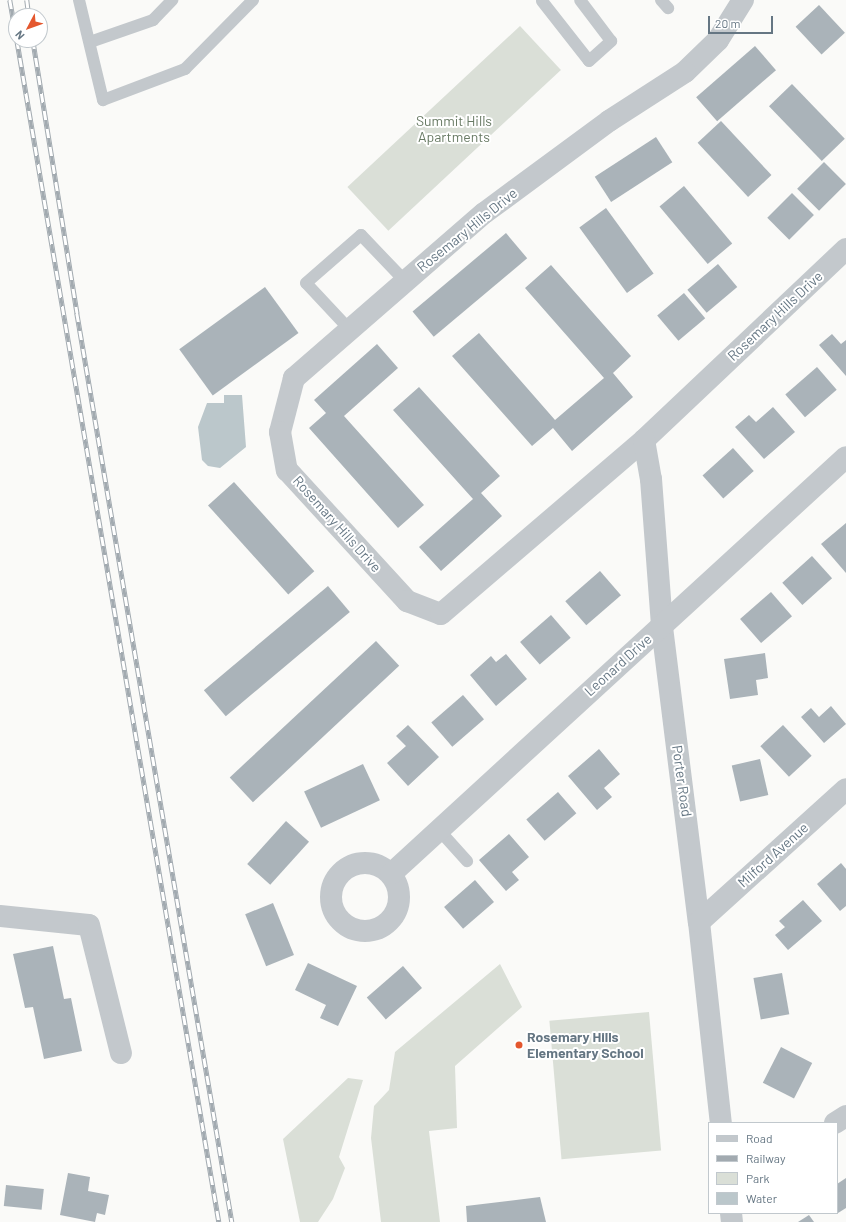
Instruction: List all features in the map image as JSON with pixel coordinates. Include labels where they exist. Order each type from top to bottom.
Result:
[{"type":"street","name":"Rosemary Hills Drive","points":[[743,0],[718,40],[684,72],[609,121],[484,213],[294,378],[280,432],[288,470],[407,601],[441,614],[644,440],[846,249]]},
{"type":"street","name":"Porter Road","points":[[644,440],[651,479],[662,627],[699,922],[721,1122]]},
{"type":"street","name":"Leonard Drive","points":[[391,874],[607,674],[662,627],[846,457]]},
{"type":"street","name":"Milford Avenue","points":[[699,922],[846,789]]},
{"type":"street","points":[[0,916],[89,925],[121,1053]]},
{"type":"street","points":[[837,1122],[846,1116]]},
{"type":"lane","points":[[79,0],[103,100],[185,69],[253,0]]},
{"type":"lane","points":[[90,42],[152,20],[172,0]]},
{"type":"lane","points":[[542,0],[589,61],[611,41],[580,0]]},
{"type":"lane","points":[[350,330],[306,283],[361,235],[405,282]]},
{"type":"lane","points":[[439,830],[467,861]]},
{"type":"green space","name":"Summit Hills Apartments","points":[[520,26],[561,70],[388,231],[347,187]]},
{"type":"green space","points":[[500,964],[522,1007],[455,1066],[457,1128],[429,1131],[440,1222],[381,1222],[371,1138],[374,1106],[389,1090],[395,1052]]},
{"type":"green space","points":[[649,1012],[661,1150],[561,1159],[549,1021]]},
{"type":"green space","points":[[348,1078],[363,1080],[339,1157],[345,1168],[333,1199],[318,1222],[300,1222],[283,1139]]},
{"type":"water","points":[[224,395],[242,395],[246,447],[220,468],[208,466],[202,460],[198,427],[207,403],[224,403]]},
{"type":"building","points":[[819,5],[845,33],[822,55],[796,27]]},
{"type":"building","points":[[755,46],[776,70],[717,121],[696,97]]},
{"type":"building","points":[[792,84],[845,139],[822,161],[769,106]]},
{"type":"building","points":[[721,121],[771,175],[748,197],[698,143]]},
{"type":"building","points":[[656,137],[672,162],[611,202],[595,177]]},
{"type":"building","points":[[824,162],[846,184],[819,211],[797,189]]},
{"type":"building","points":[[684,186],[732,243],[708,264],[659,207]]},
{"type":"building","points":[[792,193],[814,215],[789,240],[767,218]]},
{"type":"building","points":[[606,208],[654,274],[627,293],[579,227]]},
{"type":"building","points":[[506,233],[527,258],[434,337],[413,311]]},
{"type":"building","points":[[718,264],[737,287],[707,313],[687,290]]},
{"type":"building","points":[[551,265],[631,356],[613,373],[633,397],[572,451],[553,428],[532,446],[452,356],[479,333],[555,420],[604,378],[525,288]]},
{"type":"building","points":[[265,287],[299,333],[213,395],[179,349]]},
{"type":"building","points":[[684,293],[705,318],[678,341],[657,315]]},
{"type":"building","points":[[832,334],[841,344],[846,340],[846,376],[819,345]]},
{"type":"building","points":[[377,344],[398,368],[344,416],[424,505],[398,528],[309,428],[326,413],[314,400]]},
{"type":"building","points":[[817,367],[837,390],[805,417],[785,395]]},
{"type":"building","points":[[419,387],[500,476],[481,493],[502,516],[441,571],[419,547],[473,499],[393,410]]},
{"type":"building","points":[[773,407],[795,432],[764,459],[735,427],[749,415],[756,422]]},
{"type":"building","points":[[733,448],[754,471],[723,498],[703,475]]},
{"type":"building","points":[[234,482],[314,571],[288,595],[208,505]]},
{"type":"building","points":[[846,523],[846,573],[821,544]]},
{"type":"building","points":[[812,556],[832,578],[802,605],[782,583]]},
{"type":"building","points":[[600,571],[621,595],[586,625],[565,601]]},
{"type":"building","points":[[328,586],[350,612],[226,716],[204,690]]},
{"type":"building","points":[[771,592],[792,616],[761,643],[740,619]]},
{"type":"building","points":[[551,615],[571,638],[540,665],[520,642]]},
{"type":"building","points":[[376,641],[399,666],[253,802],[230,777]]},
{"type":"building","points":[[765,653],[768,678],[756,680],[758,695],[730,699],[724,659]]},
{"type":"building","points":[[506,654],[527,679],[496,706],[470,675],[491,656],[496,662]]},
{"type":"building","points":[[463,695],[484,719],[452,747],[431,723]]},
{"type":"building","points":[[831,706],[846,724],[824,743],[801,717],[811,708],[819,717]]},
{"type":"building","points":[[408,725],[439,757],[408,786],[387,763],[406,746],[396,736]]},
{"type":"building","points":[[783,725],[812,756],[789,777],[760,746]]},
{"type":"building","points":[[599,749],[620,774],[604,788],[612,797],[597,810],[568,776]]},
{"type":"building","points":[[760,759],[768,795],[740,802],[732,766]]},
{"type":"building","points":[[363,764],[380,800],[321,828],[304,791]]},
{"type":"building","points":[[558,792],[576,813],[545,841],[526,820]]},
{"type":"building","points":[[286,821],[309,842],[270,885],[247,864]]},
{"type":"building","points":[[509,834],[529,857],[512,872],[519,880],[506,891],[479,860]]},
{"type":"building","points":[[841,863],[846,869],[846,906],[840,911],[817,884]]},
{"type":"building","points":[[475,880],[494,902],[463,929],[444,907]]},
{"type":"building","points":[[803,900],[822,921],[788,950],[775,935],[785,927],[779,921]]},
{"type":"building","points":[[273,903],[294,955],[266,966],[245,914]]},
{"type":"building","points":[[53,946],[64,999],[71,998],[82,1051],[44,1059],[33,1007],[25,1008],[13,954]]},
{"type":"building","points":[[308,963],[357,986],[338,1026],[320,1018],[326,1005],[295,990]]},
{"type":"building","points":[[403,966],[422,988],[386,1019],[367,997]]},
{"type":"building","points":[[782,973],[789,1014],[761,1019],[753,978]]},
{"type":"building","points":[[781,1047],[812,1063],[794,1099],[763,1083]]},
{"type":"building","points":[[68,1173],[90,1177],[88,1191],[109,1195],[105,1215],[97,1213],[95,1222],[60,1215]]},
{"type":"building","points":[[846,1178],[846,1208],[838,1213],[838,1183]]},
{"type":"building","points":[[6,1185],[44,1189],[42,1210],[4,1206]]},
{"type":"building","points":[[540,1197],[546,1222],[467,1222],[466,1206]]},
{"type":"building","points":[[809,1215],[814,1222],[798,1222]]},
{"type":"railway","points":[[10,0],[11,8]]},
{"type":"railway","points":[[27,0],[28,8]]},
{"type":"railway","points":[[18,48],[219,1222]]},
{"type":"railway","points":[[34,48],[77,313],[232,1222]]},
{"type":"place","name":"Rosemary Hills Elementary School","points":[[519,1045]]}]
